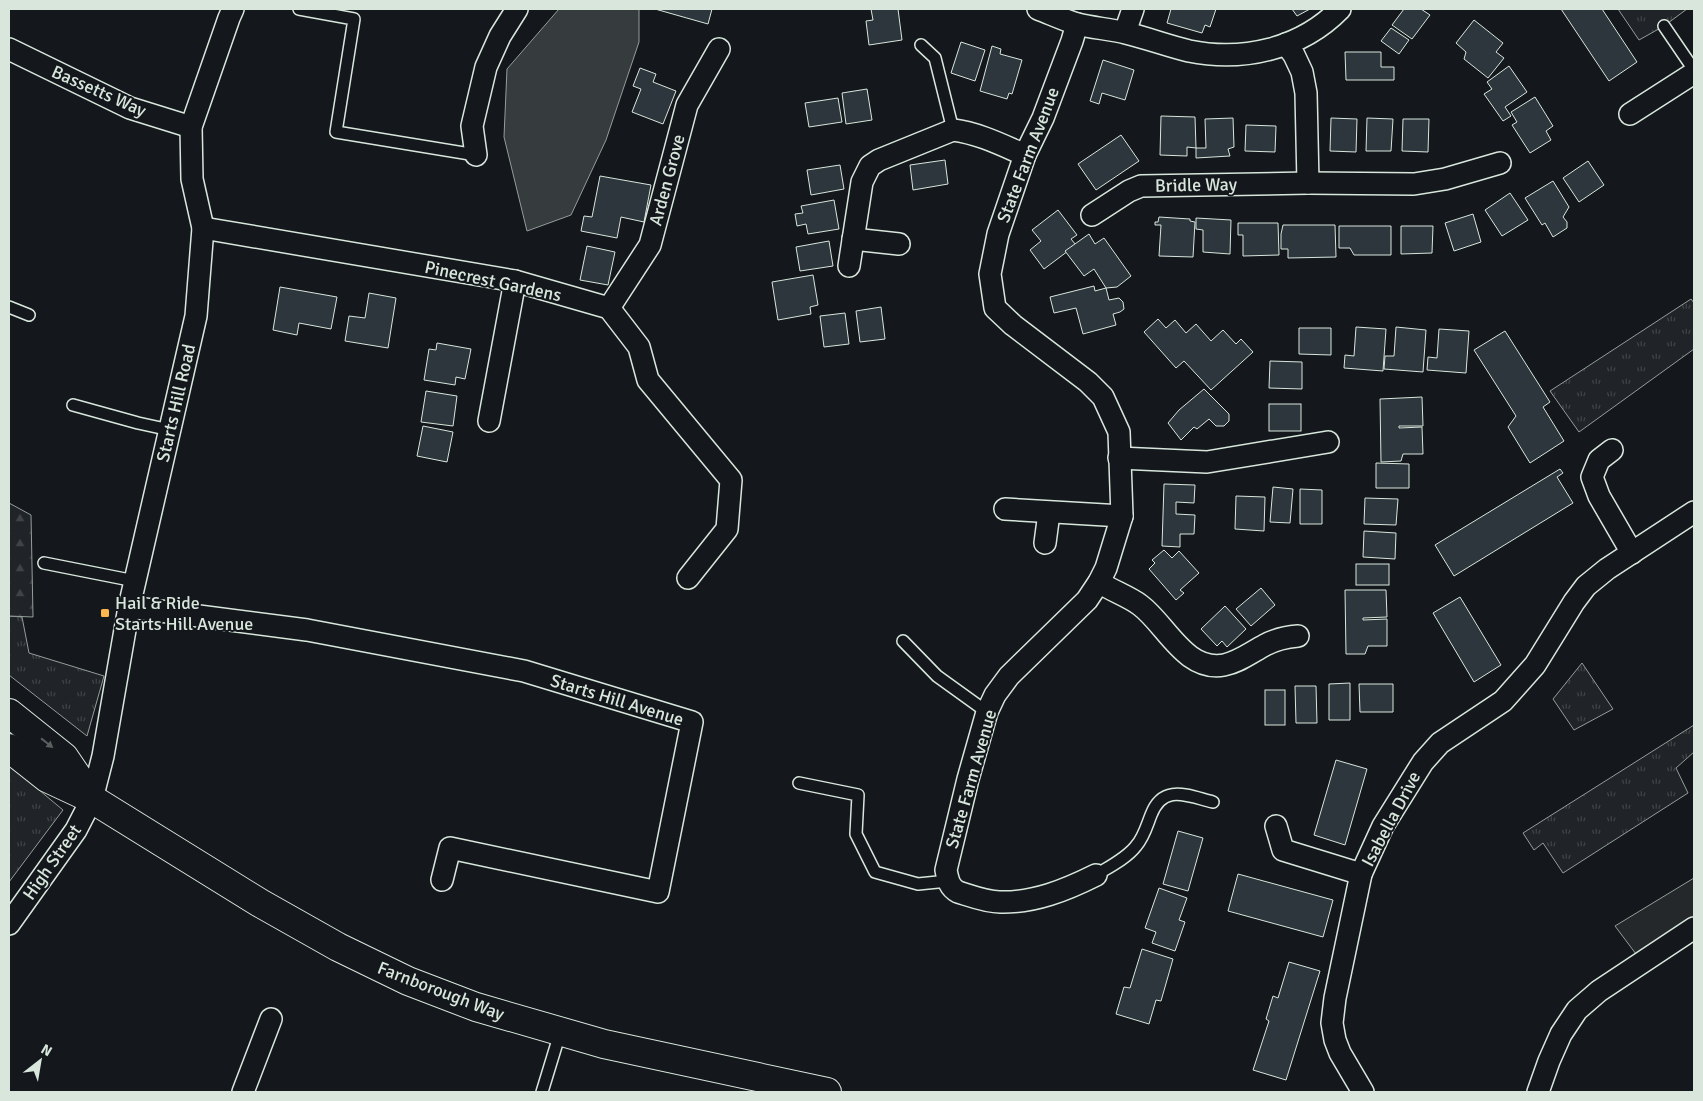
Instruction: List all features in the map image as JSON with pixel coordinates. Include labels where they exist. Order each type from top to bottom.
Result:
[{"type":"highway","points":[[9,713],[64,757],[92,799]]},
{"type":"highway","name":"Farnborough Way","points":[[9,748],[47,778],[92,799],[260,903],[338,947],[408,981],[476,1007],[560,1033],[827,1092]]},
{"type":"street","name":"Starts Hill Road","points":[[92,799],[104,756],[129,607],[196,316],[203,228],[192,179],[191,127],[233,9]]},
{"type":"street","points":[[476,155],[472,126],[486,67],[500,36],[517,9]]},
{"type":"street","points":[[1038,9],[1077,24],[1125,32],[1189,51],[1222,56],[1255,53],[1286,44],[1309,34],[1328,21],[1340,9]]},
{"type":"street","points":[[1125,32],[1133,9]]},
{"type":"street","name":"State Farm Avenue","points":[[947,876],[968,779],[987,712],[995,695],[1009,676],[1087,600],[1099,582],[1110,559],[1122,516],[1119,432],[1103,397],[1088,382],[1013,325],[995,308],[990,274],[998,234],[1025,155],[1043,118],[1077,24]]},
{"type":"street","points":[[1286,44],[1302,72],[1306,93],[1308,183]]},
{"type":"street","name":"Bassetts Way","points":[[9,49],[130,108],[191,127]]},
{"type":"street","name":"Arden Grove","points":[[609,308],[650,245],[687,105],[720,49]]},
{"type":"street","points":[[1630,114],[1694,72]]},
{"type":"street","points":[[850,266],[862,182],[870,166],[879,160],[953,130],[969,133],[1025,155]]},
{"type":"street","name":"Bridle Way","points":[[1092,215],[1141,186],[1308,183],[1414,184],[1445,179],[1500,163]]},
{"type":"street","name":"Pinecrest Gardens","points":[[203,228],[515,282],[609,308]]},
{"type":"street","points":[[854,238],[900,244]]},
{"type":"street","points":[[489,422],[515,282]]},
{"type":"street","points":[[609,308],[639,347],[648,380],[731,480],[727,529],[688,578]]},
{"type":"street","points":[[1119,458],[1207,462],[1328,442]]},
{"type":"street","points":[[1612,450],[1599,460],[1592,477],[1600,496],[1632,553]]},
{"type":"street","points":[[1005,509],[1122,516]]},
{"type":"street","name":"Isabella Drive","points":[[1363,1092],[1340,1053],[1332,1023],[1335,998],[1361,874],[1383,826],[1422,762],[1440,743],[1503,701],[1535,665],[1586,586],[1607,569],[1694,512]]},
{"type":"street","points":[[1045,543],[1049,513]]},
{"type":"street","points":[[1099,582],[1139,604],[1151,614],[1188,656],[1199,662],[1224,665],[1251,655],[1281,638],[1298,636]]},
{"type":"street","name":"Starts Hill Avenue","points":[[129,607],[307,630],[524,672],[692,722],[658,892],[450,848],[442,880]]},
{"type":"street","name":"High Street","points":[[9,924],[76,830],[92,799]]},
{"type":"street","points":[[1276,826],[1283,850],[1361,874]]},
{"type":"street","points":[[947,876],[952,889],[998,902],[1043,897],[1096,876]]},
{"type":"street","points":[[1538,1092],[1561,1034],[1577,1010],[1599,991],[1694,928]]},
{"type":"street","points":[[243,1092],[271,1019]]},
{"type":"lane","points":[[298,9],[354,19],[336,132],[476,155]]},
{"type":"lane","points":[[1664,26],[1694,72]]},
{"type":"lane","points":[[922,45],[935,58],[953,130]]},
{"type":"lane","points":[[9,307],[29,315]]},
{"type":"lane","points":[[73,405],[138,424],[170,430]]},
{"type":"lane","points":[[44,563],[135,581]]},
{"type":"lane","points":[[903,641],[937,676],[987,712]]},
{"type":"lane","points":[[799,783],[858,796],[856,834],[875,872],[918,884],[947,876]]},
{"type":"lane","points":[[1096,876],[1136,846],[1147,828],[1156,804],[1165,795],[1176,794],[1213,802]]},
{"type":"lane","points":[[542,1092],[560,1033]]},
{"type":"green space","points":[[1618,9],[1687,9],[1664,26],[1639,40]]},
{"type":"green space","points":[[1691,299],[1694,303],[1694,349],[1579,432],[1550,391]]},
{"type":"green space","points":[[9,503],[31,515],[33,617],[9,616]]},
{"type":"green space","points":[[9,616],[22,617],[29,653],[104,676],[87,736],[9,675]]},
{"type":"green space","points":[[1582,663],[1613,709],[1574,730],[1553,699]]},
{"type":"green space","points":[[1694,725],[1694,752],[1676,768],[1688,793],[1563,873],[1543,843],[1534,850],[1523,833]]},
{"type":"green space","points":[[9,765],[63,810],[9,882]]},
{"type":"shaded area","points":[[559,9],[639,9],[639,42],[606,140],[571,215],[527,231],[504,137],[507,69]]},
{"type":"shaded area","points":[[1694,878],[1694,928],[1642,962],[1615,926]]},
{"type":"building","points":[[655,9],[712,9],[708,24]]},
{"type":"building","points":[[871,9],[898,9],[902,40],[869,45],[866,21],[873,20]]},
{"type":"building","points":[[1171,9],[1216,9],[1210,27],[1205,25],[1202,33],[1167,23]]},
{"type":"building","points":[[1292,9],[1310,9],[1297,16]]},
{"type":"building","points":[[1404,9],[1421,9],[1430,15],[1412,39],[1392,25]]},
{"type":"building","points":[[1561,9],[1602,9],[1637,62],[1609,81]]},
{"type":"building","points":[[1474,20],[1503,43],[1496,52],[1504,58],[1488,78],[1464,59],[1466,52],[1456,43]]},
{"type":"building","points":[[1391,28],[1409,40],[1399,54],[1381,41]]},
{"type":"building","points":[[961,42],[985,50],[975,81],[951,73]]},
{"type":"building","points":[[992,46],[1001,49],[1000,54],[1022,60],[1012,94],[1009,93],[1007,99],[980,91]]},
{"type":"building","points":[[1345,52],[1381,52],[1381,67],[1394,67],[1394,80],[1346,80]]},
{"type":"building","points":[[1103,60],[1134,70],[1125,100],[1102,93],[1099,104],[1090,101]]},
{"type":"building","points":[[1509,66],[1527,92],[1505,107],[1511,116],[1503,121],[1484,94],[1492,89],[1487,82]]},
{"type":"building","points":[[640,68],[656,74],[653,82],[676,91],[663,124],[632,112],[641,89],[633,86]]},
{"type":"building","points":[[867,89],[872,120],[846,124],[842,93]]},
{"type":"building","points":[[1535,97],[1553,126],[1546,131],[1551,140],[1530,153],[1512,125],[1517,122],[1511,112]]},
{"type":"building","points":[[838,98],[842,122],[809,127],[805,103]]},
{"type":"building","points":[[1161,116],[1195,117],[1196,148],[1187,147],[1187,156],[1160,155]]},
{"type":"building","points":[[1233,118],[1234,147],[1228,149],[1230,156],[1196,158],[1196,148],[1206,148],[1205,119]]},
{"type":"building","points":[[1331,118],[1357,119],[1356,152],[1330,151]]},
{"type":"building","points":[[1367,118],[1393,119],[1391,151],[1366,151]]},
{"type":"building","points":[[1403,119],[1429,119],[1428,152],[1402,151]]},
{"type":"building","points":[[1246,125],[1276,126],[1275,152],[1245,151]]},
{"type":"building","points":[[1121,135],[1139,161],[1096,190],[1078,164]]},
{"type":"building","points":[[945,160],[948,184],[913,190],[910,165]]},
{"type":"building","points":[[1588,161],[1604,185],[1579,202],[1563,178]]},
{"type":"building","points":[[840,165],[844,189],[811,195],[807,170]]},
{"type":"building","points":[[600,176],[651,185],[644,222],[621,217],[617,238],[581,231],[584,216],[592,217]]},
{"type":"building","points":[[1553,181],[1569,207],[1563,217],[1567,222],[1567,228],[1553,237],[1545,223],[1542,225],[1525,198]]},
{"type":"building","points":[[1510,193],[1528,220],[1502,236],[1485,210]]},
{"type":"building","points":[[834,200],[839,229],[808,234],[806,224],[797,226],[795,214],[803,213],[801,206]]},
{"type":"building","points":[[1058,210],[1077,235],[1071,239],[1076,245],[1044,269],[1030,250],[1041,241],[1032,230]]},
{"type":"building","points":[[1473,214],[1481,242],[1454,251],[1445,223]]},
{"type":"building","points":[[1159,217],[1190,219],[1190,221],[1195,222],[1193,257],[1159,256],[1161,225],[1155,225],[1155,222],[1158,222]]},
{"type":"building","points":[[1196,218],[1231,220],[1230,254],[1203,252],[1203,230],[1196,229]]},
{"type":"building","points":[[1238,223],[1278,223],[1279,255],[1243,256],[1243,235],[1238,235]]},
{"type":"building","points":[[1283,225],[1335,225],[1336,257],[1288,258],[1288,249],[1281,249]]},
{"type":"building","points":[[1339,226],[1391,226],[1391,255],[1354,255],[1350,248],[1339,248]]},
{"type":"building","points":[[1401,226],[1433,226],[1432,253],[1401,254]]},
{"type":"building","points":[[1089,234],[1095,244],[1104,238],[1131,276],[1117,287],[1106,288],[1094,269],[1084,276],[1065,251]]},
{"type":"building","points":[[829,241],[833,266],[800,271],[796,247]]},
{"type":"building","points":[[587,246],[615,252],[608,285],[580,280]]},
{"type":"building","points":[[813,275],[818,305],[810,307],[811,314],[778,320],[772,282]]},
{"type":"building","points":[[1094,286],[1095,291],[1106,288],[1109,300],[1119,298],[1123,302],[1124,309],[1113,314],[1116,325],[1083,334],[1076,308],[1054,313],[1050,297]]},
{"type":"building","points":[[280,287],[337,297],[331,329],[299,323],[297,335],[273,330]]},
{"type":"building","points":[[369,293],[396,298],[388,348],[345,341],[349,316],[365,318]]},
{"type":"building","points":[[881,307],[885,339],[860,342],[856,311]]},
{"type":"building","points":[[845,313],[849,344],[824,347],[820,316]]},
{"type":"building","points":[[1158,319],[1166,328],[1175,320],[1186,333],[1196,324],[1211,341],[1223,330],[1236,344],[1241,339],[1253,352],[1211,390],[1184,361],[1176,368],[1144,332]]},
{"type":"building","points":[[1356,327],[1386,329],[1383,371],[1344,368],[1345,355],[1354,356]]},
{"type":"building","points":[[1396,327],[1426,330],[1423,372],[1384,369],[1385,356],[1394,356]]},
{"type":"building","points":[[1299,328],[1331,328],[1331,355],[1299,354]]},
{"type":"building","points":[[1439,329],[1469,331],[1466,373],[1427,370],[1428,357],[1437,358]]},
{"type":"building","points":[[1505,331],[1550,402],[1543,407],[1564,441],[1530,463],[1508,427],[1516,416],[1474,350]]},
{"type":"building","points":[[437,343],[471,349],[465,379],[456,377],[455,385],[424,380],[429,349],[436,350]]},
{"type":"building","points":[[1270,361],[1302,362],[1302,389],[1269,388]]},
{"type":"building","points":[[1204,389],[1229,414],[1229,421],[1224,426],[1216,426],[1209,419],[1197,429],[1194,427],[1181,440],[1168,423],[1179,410]]},
{"type":"building","points":[[426,391],[457,396],[453,426],[421,422]]},
{"type":"building","points":[[1422,397],[1423,426],[1399,426],[1399,428],[1422,427],[1423,454],[1403,454],[1401,461],[1381,462],[1380,399]]},
{"type":"building","points":[[1269,404],[1301,404],[1301,431],[1269,431]]},
{"type":"building","points":[[423,426],[453,432],[447,462],[417,456]]},
{"type":"building","points":[[1376,463],[1409,464],[1409,488],[1376,488]]},
{"type":"building","points":[[1560,469],[1563,473],[1557,477],[1573,503],[1454,576],[1435,545]]},
{"type":"building","points":[[1164,484],[1195,485],[1194,503],[1176,502],[1176,514],[1195,515],[1194,534],[1180,534],[1180,547],[1162,546]]},
{"type":"building","points":[[1273,487],[1293,489],[1290,523],[1270,522]]},
{"type":"building","points":[[1300,489],[1322,490],[1322,524],[1300,524]]},
{"type":"building","points":[[1236,496],[1265,497],[1264,531],[1235,529]]},
{"type":"building","points":[[1365,498],[1398,499],[1396,525],[1364,524]]},
{"type":"building","points":[[1364,531],[1396,533],[1395,559],[1363,557]]},
{"type":"building","points":[[1164,550],[1172,558],[1179,551],[1199,573],[1180,590],[1184,593],[1176,600],[1149,569],[1155,563],[1152,560]]},
{"type":"building","points":[[1356,564],[1389,564],[1389,585],[1356,585]]},
{"type":"building","points":[[1261,588],[1275,605],[1251,626],[1236,609]]},
{"type":"building","points":[[1345,590],[1386,590],[1387,617],[1363,618],[1363,620],[1387,619],[1387,646],[1368,646],[1365,654],[1346,654]]},
{"type":"building","points":[[1460,597],[1501,665],[1474,682],[1433,613]]},
{"type":"building","points":[[1225,606],[1246,629],[1227,647],[1222,641],[1217,646],[1201,629]]},
{"type":"building","points":[[1350,683],[1350,720],[1329,720],[1329,684]]},
{"type":"building","points":[[1359,684],[1393,684],[1393,712],[1360,712]]},
{"type":"building","points":[[1295,686],[1316,686],[1317,723],[1296,723]]},
{"type":"building","points":[[1265,690],[1285,690],[1285,725],[1265,725]]},
{"type":"building","points":[[1336,760],[1367,769],[1345,845],[1314,835]]},
{"type":"building","points":[[1178,831],[1203,838],[1188,891],[1163,884]]},
{"type":"building","points":[[1238,874],[1333,900],[1323,937],[1228,911]]},
{"type":"building","points":[[1159,888],[1187,898],[1179,920],[1185,922],[1175,951],[1152,943],[1156,932],[1145,928]]},
{"type":"building","points":[[1142,949],[1173,959],[1161,1001],[1156,1000],[1149,1024],[1116,1014],[1124,987],[1130,988]]},
{"type":"building","points":[[1289,962],[1320,971],[1286,1080],[1253,1070],[1269,1021],[1266,1019],[1273,996],[1278,998]]},
{"type":"place","name":"Hail & Ride Starts Hill Avenue","points":[[105,613]]}]
